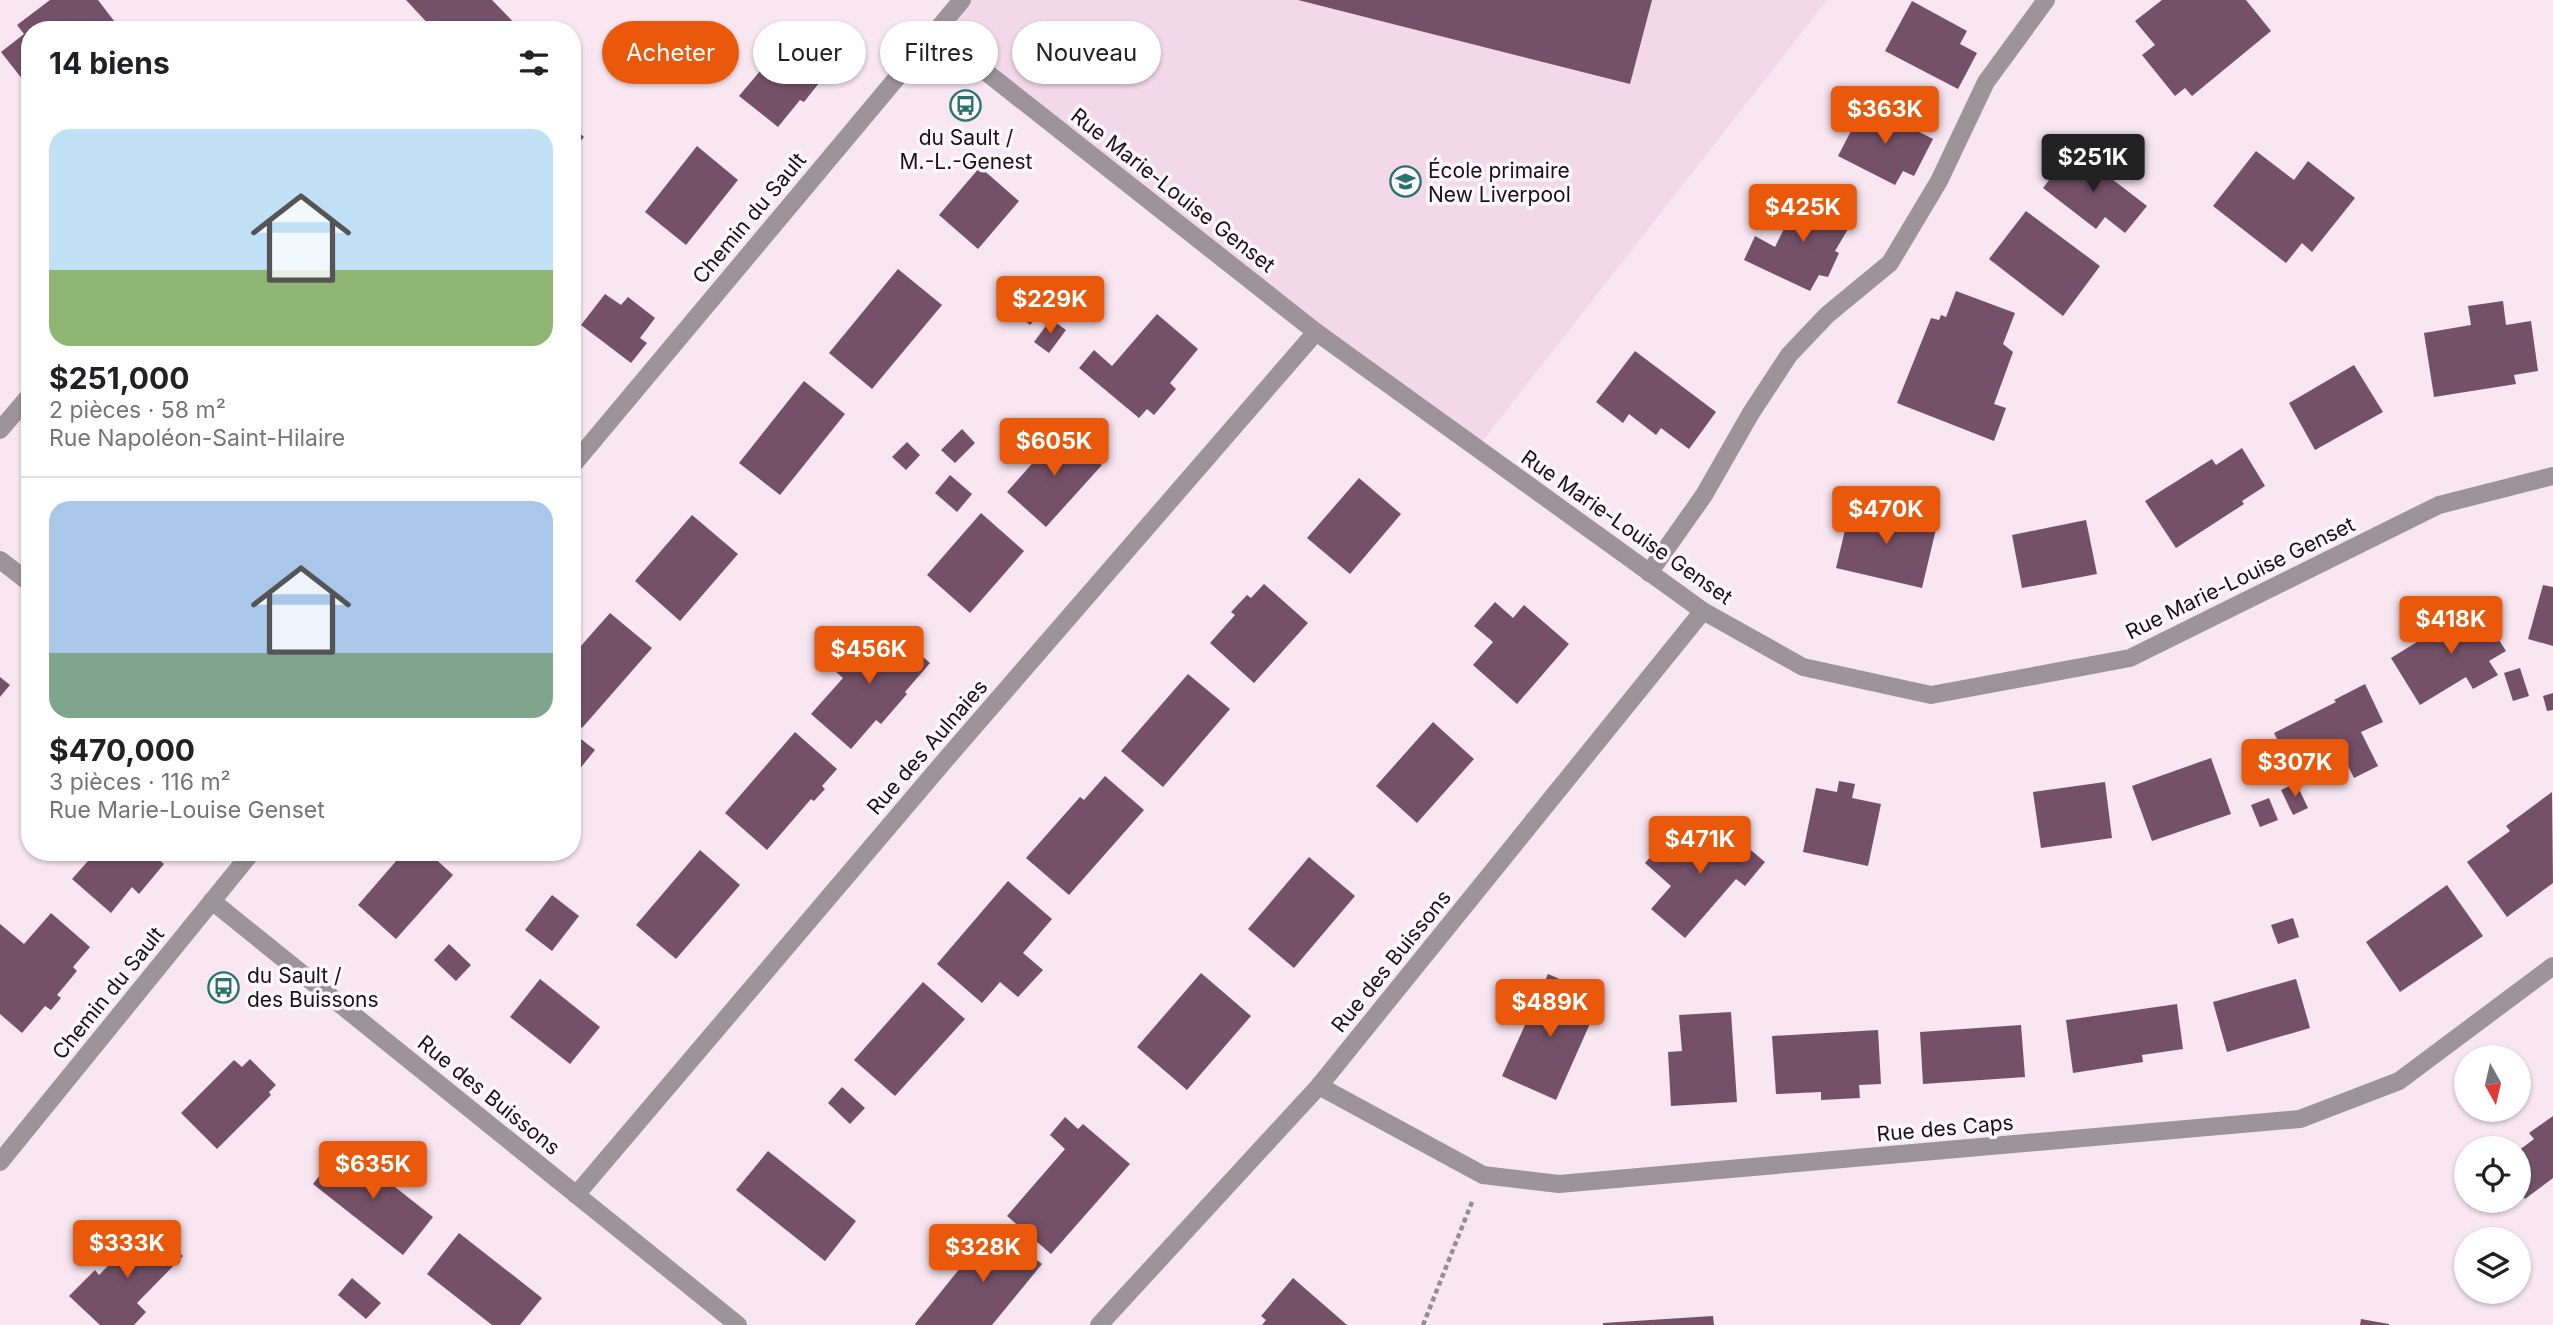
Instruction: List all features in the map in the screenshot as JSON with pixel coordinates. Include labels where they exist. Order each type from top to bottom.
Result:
[{"type":"street","name":"Chemin du Sault","points":[[944,21],[962,0]]},
{"type":"street","points":[[1649,573],[1704,495],[1788,355],[1827,315],[1890,263],[1939,181],[1986,82],[2046,0]]},
{"type":"street","name":"Rue Marie-Louise Genset","points":[[998,82],[1316,332],[1703,611],[1803,667],[1931,695],[2130,658],[2439,505],[2553,476]]},
{"type":"street","name":"Chemin du Sault","points":[[581,455],[891,84]]},
{"type":"street","name":"Rue des Aulnaies","points":[[576,1195],[947,758],[1316,332]]},
{"type":"street","points":[[0,430],[21,406]]},
{"type":"street","points":[[0,561],[21,576]]},
{"type":"street","name":"Rue des Buissons","points":[[1098,1325],[1319,1086],[1703,611]]},
{"type":"street","name":"Chemin du Sault","points":[[0,1162],[245,861]]},
{"type":"street","name":"Rue des Buissons","points":[[212,901],[738,1325]]},
{"type":"street","name":"Rue des Caps","points":[[1319,1086],[1483,1175],[1559,1184],[2300,1119],[2399,1082],[2553,966]]},
{"type":"path","points":[[1423,1325],[1483,1175]]},
{"type":"shaded area","name":"École primaire New Liverpool","points":[[962,0],[1827,0],[1477,448],[998,80],[998,21],[943,21]]},
{"type":"building","points":[[50,0],[98,0],[114,21],[22,21]]},
{"type":"building","points":[[406,0],[492,0],[512,21],[426,21]]},
{"type":"building","points":[[1298,0],[1652,0],[1630,84]]},
{"type":"building","points":[[2162,0],[2246,0],[2271,31],[2192,96],[2185,88],[2175,96],[2142,55],[2155,45],[2135,21]]},
{"type":"building","points":[[1912,1],[1967,31],[1960,44],[1977,53],[1958,89],[1885,51]]},
{"type":"building","points":[[21,36],[21,78],[1,52]]},
{"type":"building","points":[[753,79],[753,84],[818,84],[804,102],[800,100],[778,127],[739,96]]},
{"type":"building","points":[[1865,104],[1933,139],[1914,176],[1903,171],[1895,185],[1838,156]]},
{"type":"building","points":[[697,146],[738,180],[686,245],[645,212]]},
{"type":"building","points":[[2073,149],[2147,206],[2125,233],[2105,217],[2096,229],[2043,188]]},
{"type":"building","points":[[2256,151],[2294,180],[2308,161],[2355,198],[2312,252],[2302,243],[2286,263],[2213,206]]},
{"type":"building","points":[[980,167],[1019,201],[978,249],[939,215]]},
{"type":"building","points":[[1801,194],[1854,219],[1835,251],[1839,253],[1828,277],[1819,275],[1810,291],[1744,260],[1755,236],[1775,247]]},
{"type":"building","points":[[2026,211],[2100,266],[2063,316],[1989,259]]},
{"type":"building","points":[[898,269],[942,305],[872,389],[829,353]]},
{"type":"building","points":[[1023,288],[1045,307],[1030,325],[1008,306]]},
{"type":"building","points":[[1956,291],[2015,313],[2003,344],[2013,352],[1994,404],[2006,408],[1994,441],[1897,403],[1931,318],[1939,320],[1941,315],[1946,317]]},
{"type":"building","points":[[605,294],[621,305],[628,297],[655,318],[640,338],[647,343],[631,363],[581,325]]},
{"type":"building","points":[[2503,301],[2506,325],[2531,321],[2538,371],[2514,375],[2516,384],[2434,397],[2424,333],[2471,325],[2468,306]]},
{"type":"building","points":[[1157,314],[1198,349],[1170,383],[1176,389],[1154,415],[1147,409],[1139,418],[1079,368],[1094,350],[1112,366]]},
{"type":"building","points":[[1051,319],[1066,330],[1049,353],[1034,342]]},
{"type":"building","points":[[1635,351],[1716,412],[1689,449],[1661,428],[1656,435],[1629,414],[1623,423],[1596,402]]},
{"type":"building","points":[[2354,365],[2383,412],[2315,450],[2289,403]]},
{"type":"building","points":[[804,381],[845,414],[780,495],[739,463]]},
{"type":"building","points":[[962,429],[975,443],[955,463],[941,450]]},
{"type":"building","points":[[1062,430],[1102,465],[1046,527],[1007,492]]},
{"type":"building","points":[[907,442],[920,455],[906,470],[892,457]]},
{"type":"building","points":[[2242,448],[2265,486],[2242,501],[2244,504],[2176,548],[2145,501],[2212,459],[2216,465]]},
{"type":"building","points":[[950,475],[972,494],[957,512],[935,493]]},
{"type":"building","points":[[1359,478],[1401,514],[1350,574],[1307,538]]},
{"type":"building","points":[[1872,503],[1903,510],[1901,521],[1936,529],[1922,588],[1836,568],[1850,509],[1869,514]]},
{"type":"building","points":[[981,513],[1024,551],[970,613],[927,575]]},
{"type":"building","points":[[692,515],[738,554],[680,621],[635,581]]},
{"type":"building","points":[[2086,520],[2097,574],[2022,588],[2012,535]]},
{"type":"building","points":[[1264,584],[1308,623],[1254,683],[1210,643],[1235,615],[1231,612],[1247,595],[1251,598]]},
{"type":"building","points":[[2543,585],[2553,587],[2553,646],[2528,639]]},
{"type":"building","points":[[1495,602],[1513,618],[1524,605],[1569,644],[1517,704],[1473,665],[1493,642],[1474,626]]},
{"type":"building","points":[[2477,605],[2506,651],[2489,661],[2498,675],[2473,689],[2466,677],[2420,705],[2391,658]]},
{"type":"building","points":[[610,613],[652,648],[582,728],[581,727],[581,646]]},
{"type":"building","points":[[887,626],[930,663],[881,724],[876,720],[851,749],[811,714],[843,678],[828,665],[845,644],[861,657]]},
{"type":"building","points":[[2520,668],[2529,696],[2513,701],[2504,673]]},
{"type":"building","points":[[1188,674],[1230,709],[1163,787],[1121,751]]},
{"type":"building","points":[[0,677],[10,685],[0,697]]},
{"type":"building","points":[[2365,684],[2383,722],[2361,732],[2378,766],[2354,778],[2345,760],[2299,782],[2274,733]]},
{"type":"building","points":[[2553,693],[2553,710],[2547,711],[2543,696]]},
{"type":"building","points":[[1433,722],[1474,759],[1417,823],[1376,786]]},
{"type":"building","points":[[795,732],[837,769],[822,786],[825,789],[814,801],[811,799],[767,850],[725,813]]},
{"type":"building","points":[[581,739],[595,750],[581,767]]},
{"type":"building","points":[[2211,758],[2231,814],[2152,841],[2132,786]]},
{"type":"building","points":[[1105,776],[1144,810],[1069,895],[1026,858],[1080,797],[1084,800]]},
{"type":"building","points":[[1839,781],[1855,784],[1852,798],[1881,804],[1868,866],[1803,852],[1816,788],[1837,792]]},
{"type":"building","points":[[2105,782],[2112,838],[2041,848],[2033,792]]},
{"type":"building","points":[[2296,783],[2308,808],[2293,815],[2281,790]]},
{"type":"building","points":[[2552,792],[2553,883],[2507,917],[2467,862],[2510,831],[2506,826]]},
{"type":"building","points":[[2269,798],[2278,820],[2260,827],[2251,805]]},
{"type":"building","points":[[1721,825],[1765,862],[1745,886],[1736,879],[1685,938],[1651,909],[1671,886],[1645,863],[1673,832],[1697,853]]},
{"type":"building","points":[[700,850],[740,885],[676,959],[636,925]]},
{"type":"building","points":[[1309,857],[1355,896],[1294,968],[1248,929]]},
{"type":"building","points":[[88,861],[160,861],[164,864],[139,894],[132,887],[111,913],[72,879]]},
{"type":"building","points":[[396,861],[438,861],[453,875],[396,939],[358,905]]},
{"type":"building","points":[[1008,881],[1052,919],[1023,953],[1043,970],[1018,997],[1000,982],[982,1003],[937,964]]},
{"type":"building","points":[[2447,885],[2483,936],[2400,992],[2366,942]]},
{"type":"building","points":[[552,895],[579,916],[552,951],[525,930]]},
{"type":"building","points":[[51,913],[90,947],[73,967],[77,971],[57,995],[61,998],[51,1010],[45,1006],[22,1033],[0,1014],[0,924],[24,944]]},
{"type":"building","points":[[2293,918],[2299,937],[2278,944],[2271,925]]},
{"type":"building","points":[[449,944],[471,965],[456,981],[434,960]]},
{"type":"building","points":[[1201,973],[1251,1016],[1187,1090],[1137,1047]]},
{"type":"building","points":[[1548,974],[1587,991],[1578,1013],[1592,1019],[1556,1100],[1502,1076]]},
{"type":"building","points":[[540,979],[600,1027],[570,1064],[510,1017]]},
{"type":"building","points":[[2296,979],[2310,1028],[2227,1052],[2213,1002]]},
{"type":"building","points":[[923,982],[965,1019],[895,1096],[854,1060]]},
{"type":"building","points":[[2177,1004],[2183,1049],[2142,1055],[2143,1062],[2073,1073],[2066,1020]]},
{"type":"building","points":[[1731,1012],[1737,1102],[1671,1106],[1668,1052],[1682,1051],[1679,1015]]},
{"type":"building","points":[[2021,1025],[2025,1077],[1923,1084],[1920,1032]]},
{"type":"building","points":[[1878,1030],[1881,1084],[1859,1085],[1860,1098],[1821,1100],[1821,1092],[1776,1094],[1772,1036]]},
{"type":"building","points":[[250,1059],[276,1085],[269,1092],[271,1095],[217,1149],[181,1113],[234,1060],[242,1067]]},
{"type":"building","points":[[842,1087],[865,1108],[850,1124],[828,1103]]},
{"type":"building","points":[[2553,1116],[2553,1178],[2531,1194],[2531,1141],[2534,1139],[2529,1133]]},
{"type":"building","points":[[1065,1117],[1078,1129],[1083,1124],[1130,1164],[1051,1254],[1007,1216],[1065,1149],[1050,1135]]},
{"type":"building","points":[[343,1146],[433,1217],[403,1255],[313,1184]]},
{"type":"building","points":[[768,1151],[856,1221],[825,1261],[736,1190]]},
{"type":"building","points":[[149,1224],[183,1256],[137,1303],[146,1312],[134,1325],[100,1325],[69,1296],[95,1270],[99,1275]]},
{"type":"building","points":[[994,1226],[1042,1264],[992,1325],[916,1325],[915,1324]]},
{"type":"building","points":[[459,1233],[542,1298],[520,1325],[492,1325],[427,1274]]},
{"type":"building","points":[[352,1278],[381,1303],[366,1319],[338,1295]]},
{"type":"building","points":[[1293,1278],[1347,1325],[1262,1325],[1266,1320],[1261,1316]]},
{"type":"building","points":[[1713,1316],[1714,1325],[1603,1325],[1603,1323]]},
{"type":"building","points":[[2361,1319],[2389,1324],[2389,1325],[2360,1325]]},
{"type":"place","name":"du Sault / M.-L.-Genest","points":[[966,105]]},
{"type":"place","name":"École primaire New Liverpool","points":[[1405,182]]},
{"type":"place","name":"du Sault / des Buissons","points":[[224,987]]}]
